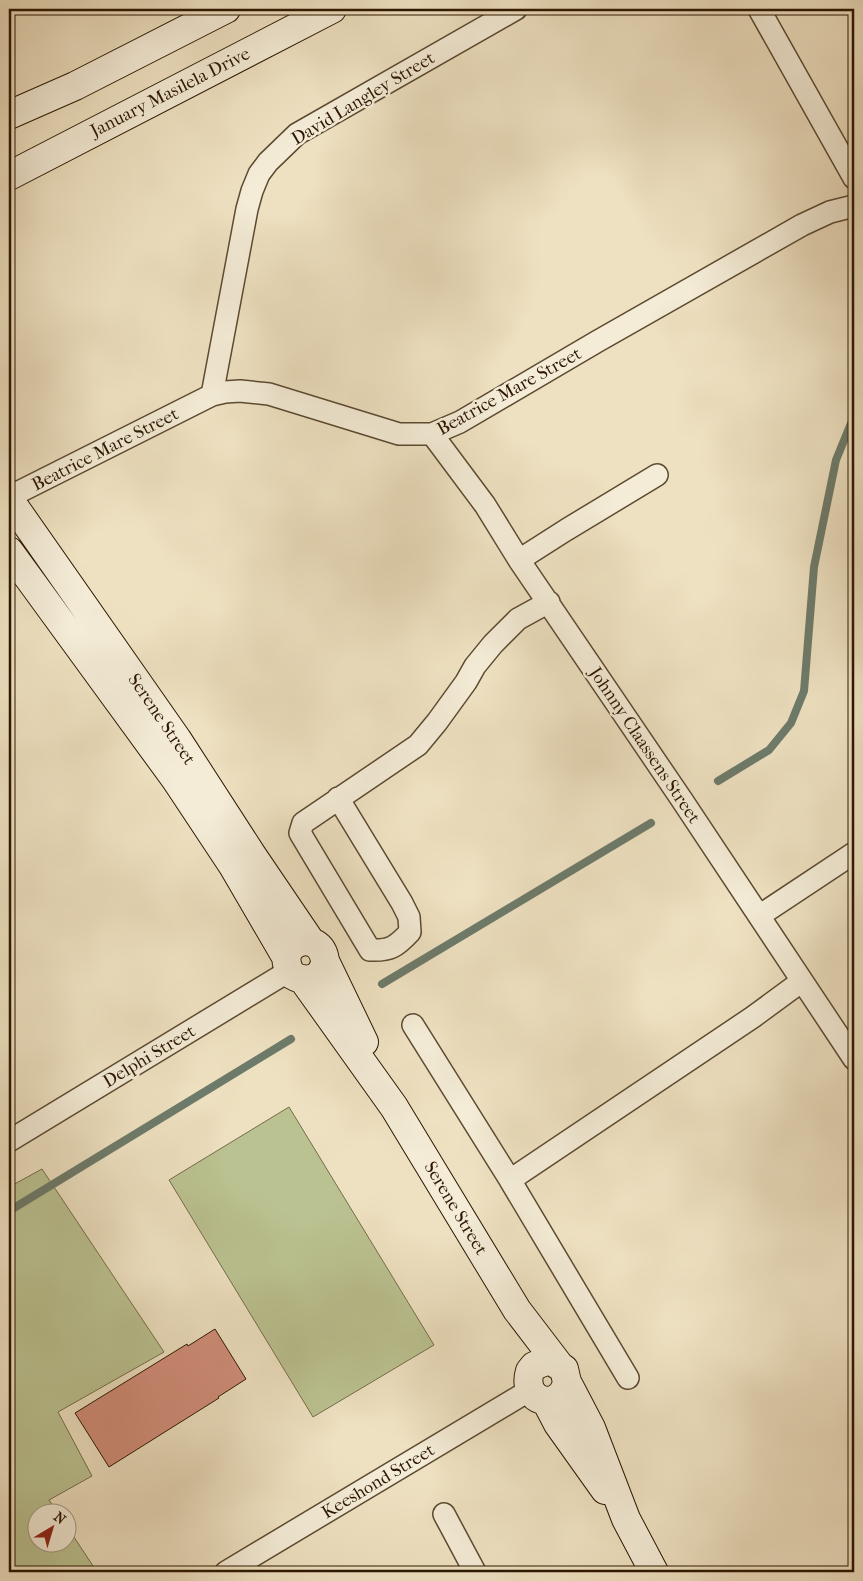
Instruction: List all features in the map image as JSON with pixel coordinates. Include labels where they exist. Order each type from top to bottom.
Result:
[{"type":"street","points":[[9,115],[75,86],[226,9]]},
{"type":"street","name":"January Masilela Drive","points":[[9,176],[332,9]]},
{"type":"street","name":"David Langley Street","points":[[212,395],[247,209],[259,174],[268,162],[297,134],[516,9]]},
{"type":"street","points":[[759,9],[854,178]]},
{"type":"street","name":"Beatrice Mare Street","points":[[9,498],[212,395],[225,392],[240,391],[269,394],[399,434],[432,434],[460,422],[802,225],[830,212],[854,206]]},
{"type":"street","name":"Johnny Claassens Street","points":[[432,434],[471,484],[519,560],[854,1059]]},
{"type":"street","points":[[519,560],[657,475]]},
{"type":"street","name":"Serene Street","points":[[9,498],[177,739],[318,952],[394,1106],[518,1310],[563,1373],[591,1428],[626,1519],[654,1572]]},
{"type":"street","name":"Serene Street","points":[[9,551],[176,780],[233,866],[293,970],[394,1106]]},
{"type":"street","points":[[338,798],[410,917],[410,932],[398,945],[384,951],[370,950],[300,833],[303,823],[338,798],[418,745],[437,722],[466,682],[475,666],[493,644],[518,619],[549,602]]},
{"type":"street","points":[[759,916],[854,853]]},
{"type":"street","points":[[304,941],[318,952],[321,973],[316,978],[293,970],[292,946],[304,941]]},
{"type":"street","name":"Delphi Street","points":[[9,1141],[293,970]]},
{"type":"street","points":[[510,1180],[753,1017],[802,981]]},
{"type":"street","points":[[413,1025],[510,1180],[628,1378]]},
{"type":"street","name":"Serene Street","points":[[518,1310],[535,1388],[558,1424],[626,1519]]},
{"type":"street","points":[[546,1361],[563,1373],[563,1394],[552,1400],[535,1388],[534,1366],[546,1361]]},
{"type":"street","name":"Keeshond Street","points":[[226,1572],[535,1388]]},
{"type":"street","points":[[444,1514],[474,1572]]},
{"type":"green space","points":[[289,1107],[434,1345],[313,1417],[169,1180]]},
{"type":"green space","points":[[42,1169],[164,1352],[58,1412],[92,1476],[49,1500],[52,1504],[28,1504],[28,1554],[78,1554],[78,1543],[97,1572],[9,1572],[9,1187]]},
{"type":"building","points":[[215,1329],[246,1379],[109,1467],[75,1413],[187,1344],[188,1346]]},
{"type":"waterway","points":[[718,781],[769,750],[791,723],[804,691],[814,567],[836,460],[854,416]]},
{"type":"waterway","points":[[382,984],[651,823]]},
{"type":"waterway","points":[[9,1211],[291,1039]]}]
